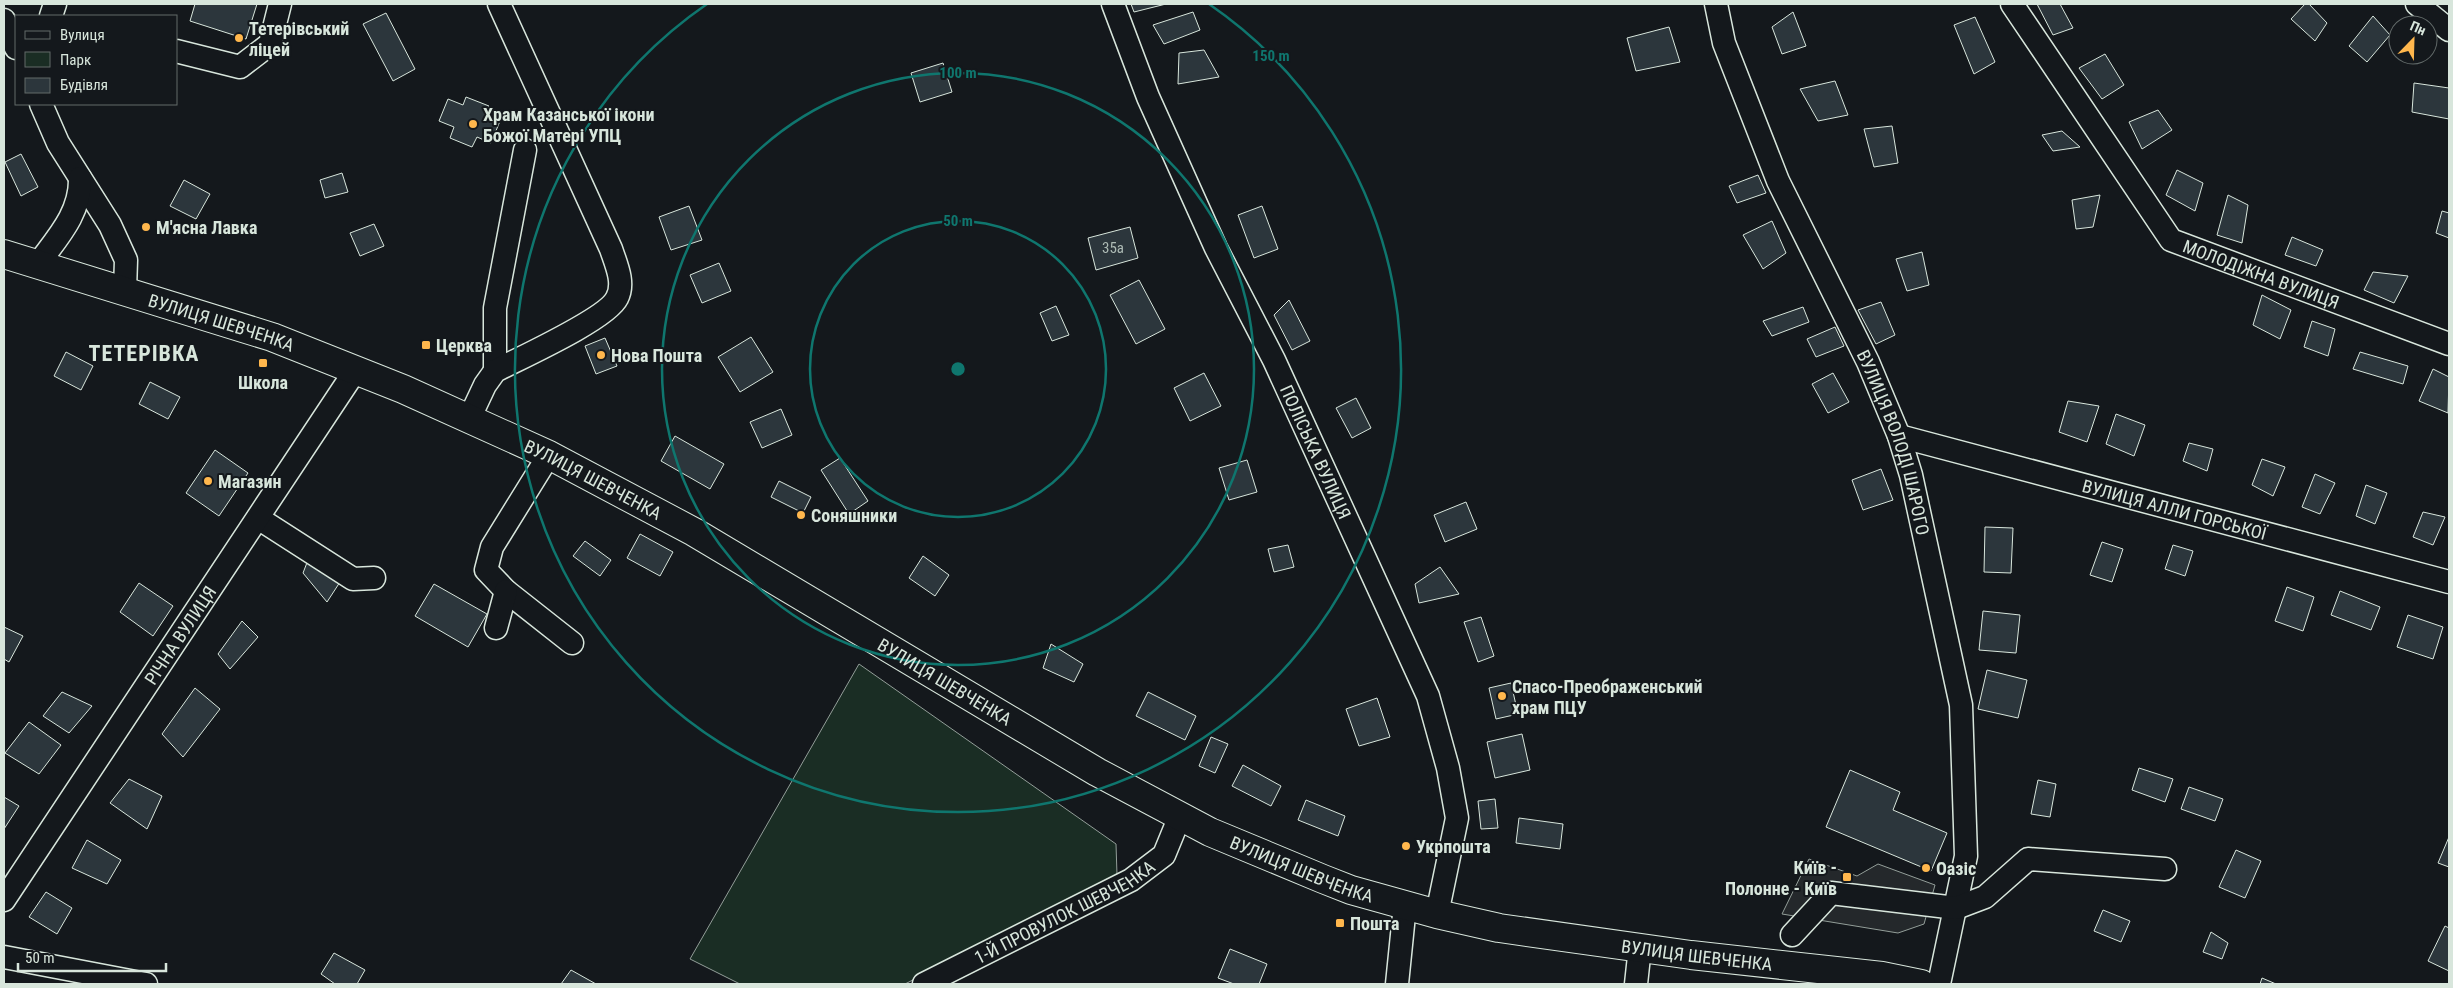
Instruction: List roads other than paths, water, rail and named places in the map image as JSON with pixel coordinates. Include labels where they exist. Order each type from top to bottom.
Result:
[{"type":"main road","name":"ВУЛИЦЯ ШЕВЧЕНКА","points":[[4,254],[272,337],[469,419],[549,455],[694,532],[1071,758],[1210,832],[1323,879],[1352,890],[1437,914],[1499,928],[1640,948],[1882,976],[1922,984]]},
{"type":"street","points":[[178,52],[240,67],[270,44],[280,4]]},
{"type":"street","points":[[469,419],[485,385],[495,371],[602,314],[618,298],[620,277],[611,249],[499,4]]},
{"type":"street","name":"ПОЛІСЬКА ВУЛИЦЯ","points":[[1113,4],[1148,97],[1216,248],[1274,360],[1428,696],[1448,768],[1457,818],[1437,914]]},
{"type":"street","name":"ВУЛИЦЯ ВОЛОДІ ШАРОГО","points":[[1716,4],[1724,43],[1778,181],[1868,362],[1899,436],[1911,475],[1961,705],[1966,856],[1940,984]]},
{"type":"street","name":"МОЛОДІЖНА ВУЛИЦЯ","points":[[2012,4],[2172,240],[2449,344]]},
{"type":"street","points":[[2417,4],[2449,30]]},
{"type":"street","points":[[4,20],[15,46]]},
{"type":"street","points":[[41,105],[58,142],[110,225],[126,260],[125,290]]},
{"type":"street","points":[[495,371],[495,308],[525,150]]},
{"type":"street","points":[[38,264],[72,216],[80,192],[80,178]]},
{"type":"street","name":"РІЧНА ВУЛИЦЯ","points":[[4,900],[356,371]]},
{"type":"street","name":"ВУЛИЦЯ АЛЛИ ГОРСЬКОЇ","points":[[1899,436],[2449,582]]},
{"type":"street","points":[[549,455],[492,547],[486,570],[506,591],[572,643]]},
{"type":"street","points":[[258,518],[353,579],[374,578]]},
{"type":"street","points":[[496,628],[506,591]]},
{"type":"street","name":"1-Й ПРОВУЛОК ШЕВЧЕНКА","points":[[924,984],[1131,880],[1164,855],[1180,816]]},
{"type":"street","points":[[1792,935],[1830,894],[1956,908],[1984,897],[2028,859],[2165,869]]},
{"type":"street","points":[[1397,984],[1405,905]]},
{"type":"street","points":[[1636,984],[1640,948]]},
{"type":"street","points":[[4,957],[146,984]]},
{"type":"place","name":"Тетерівський ліцей","points":[[239,38]]},
{"type":"place","name":"Храм Казанської ікони Божої Матері УПЦ","points":[[473,124]]},
{"type":"place","name":"М'ясна Лавка","points":[[146,227]]},
{"type":"place","name":"Церква","points":[[426,345]]},
{"type":"place","name":"Нова Пошта","points":[[601,355]]},
{"type":"place","name":"Школа","points":[[263,363]]},
{"type":"place","name":"Магазин","points":[[208,481]]},
{"type":"place","name":"Соняшники","points":[[801,515]]},
{"type":"place","name":"Спасо-Преображенський храм ПЦУ","points":[[1502,696]]},
{"type":"place","name":"Укрпошта","points":[[1406,846]]},
{"type":"place","name":"Оазіс","points":[[1926,868]]},
{"type":"place","name":"Київ - Полонне - Київ","points":[[1847,877]]},
{"type":"place","name":"Пошта","points":[[1340,923]]},
{"type":"district","name":"ТЕТЕРІВКА","points":[[144,353]]}]
